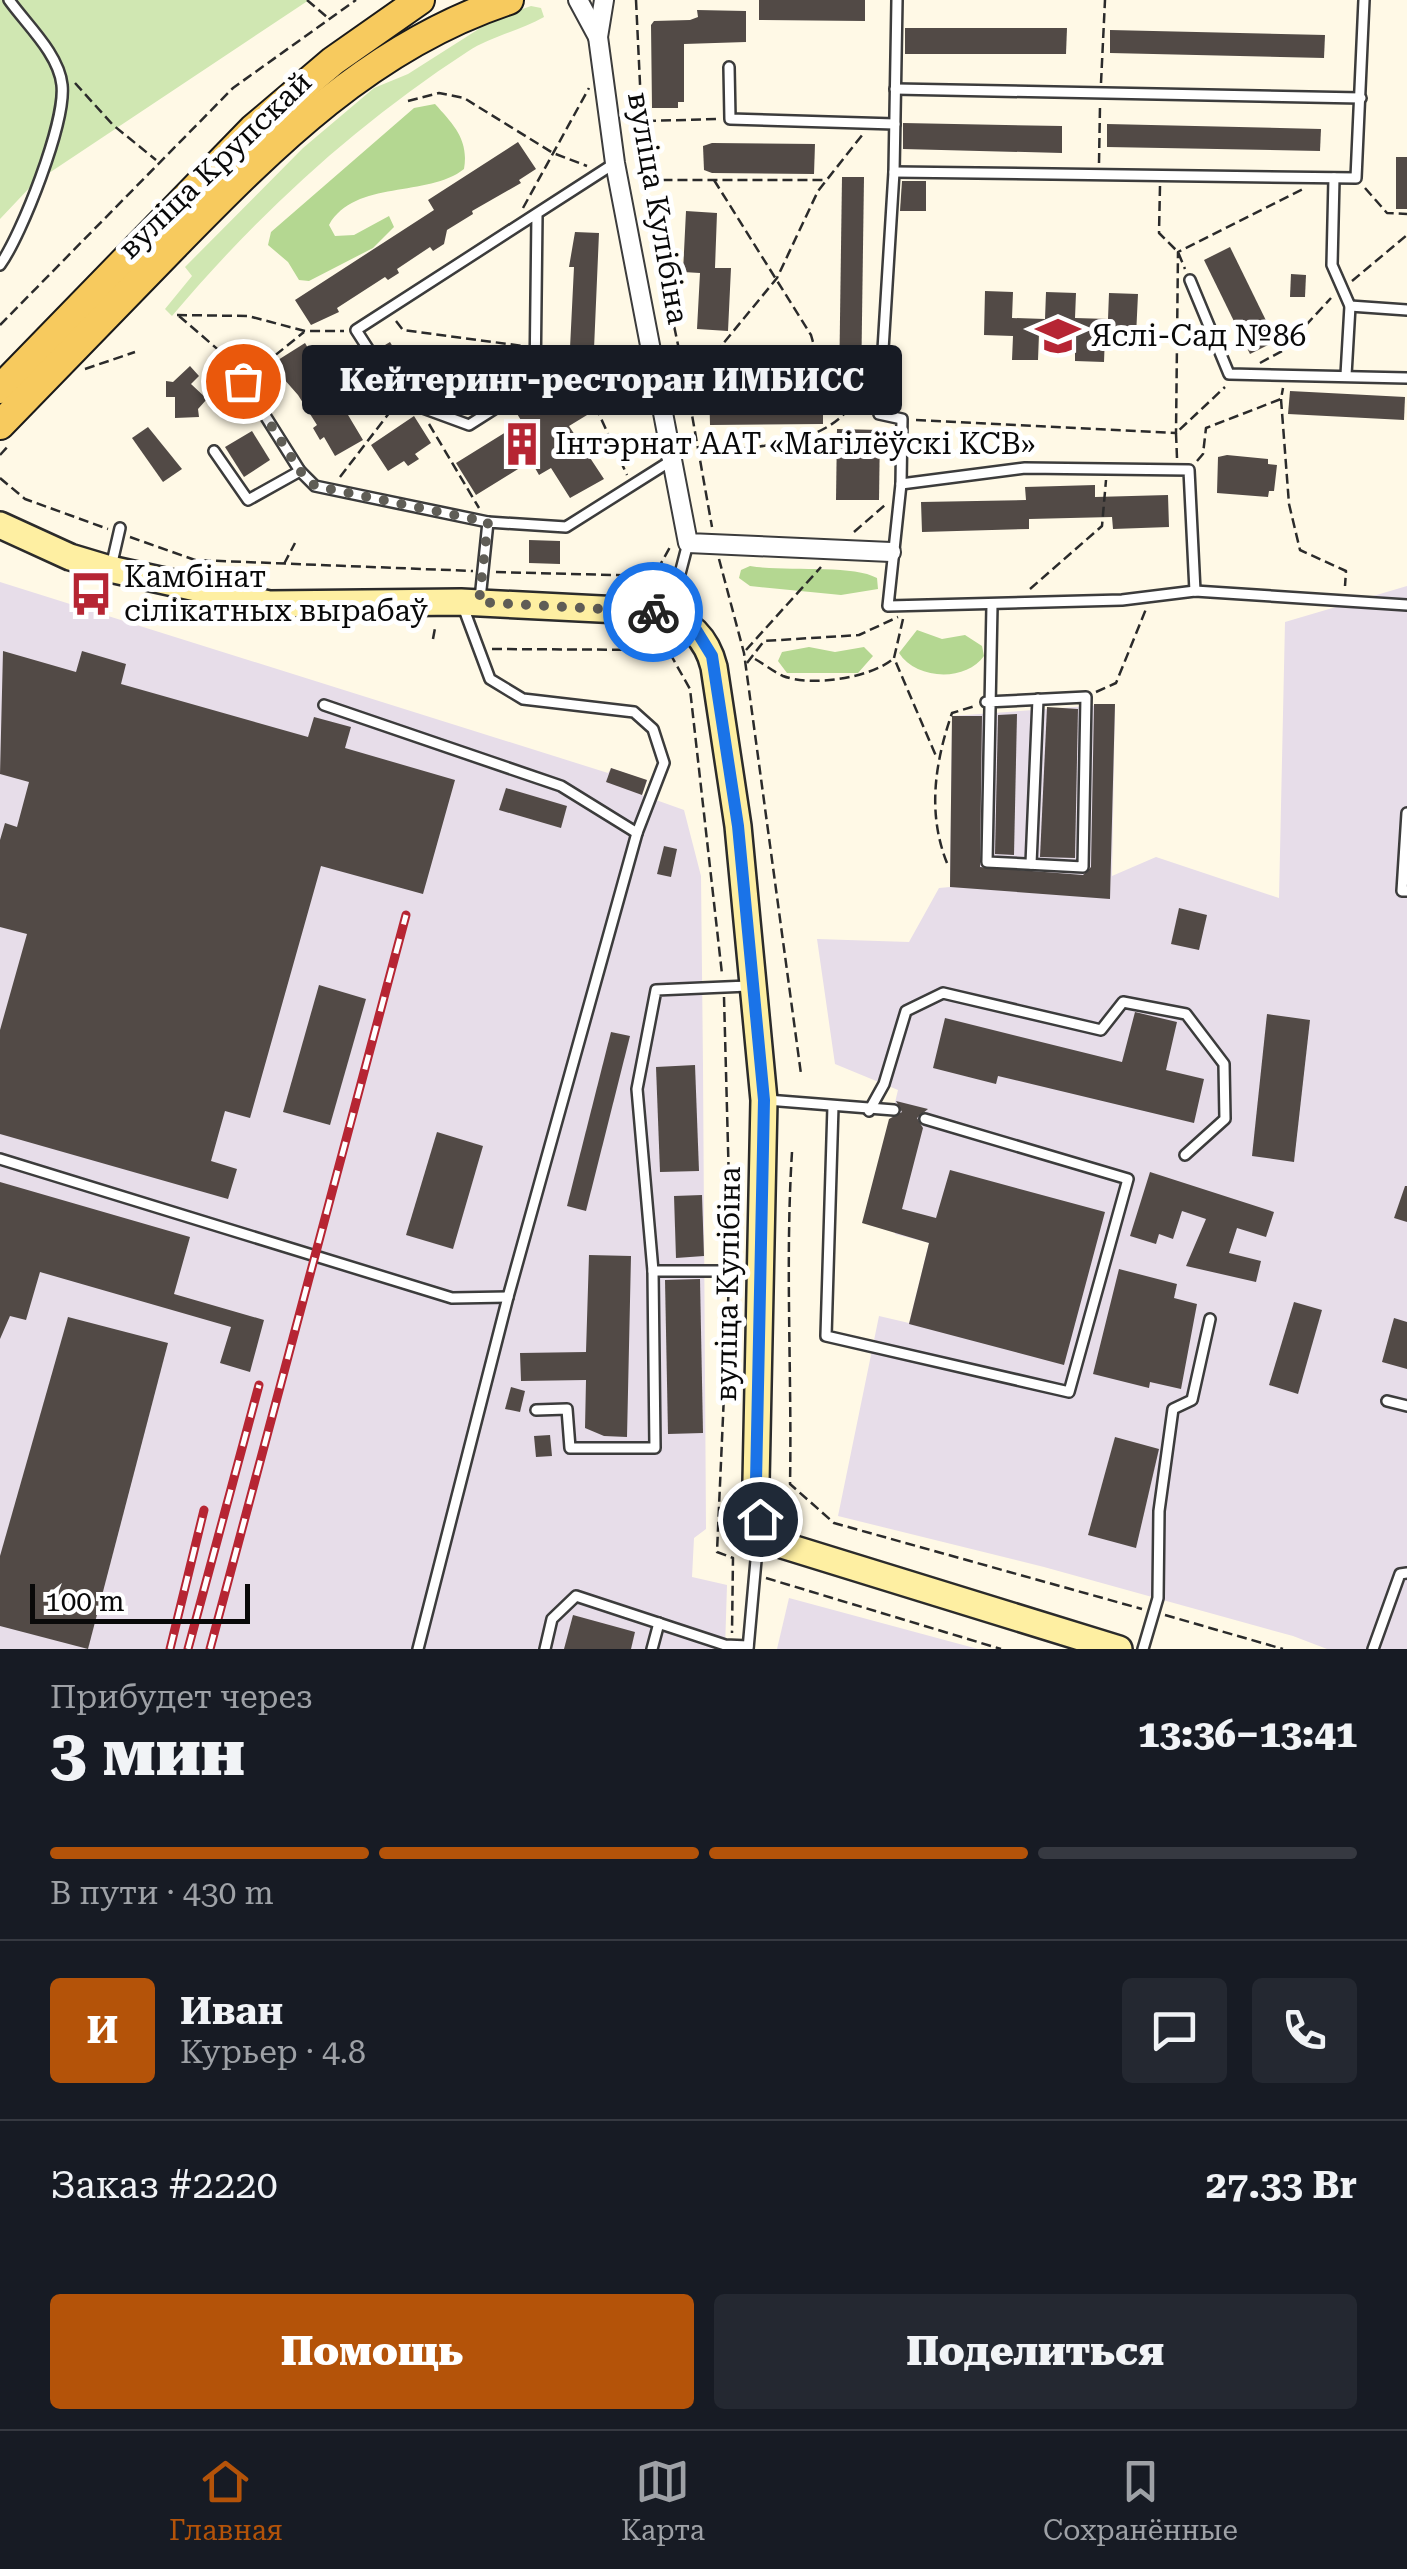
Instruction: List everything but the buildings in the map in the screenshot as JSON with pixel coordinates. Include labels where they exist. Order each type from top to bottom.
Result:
[{"type":"main road","name":"вуліца Крупскай","points":[[0,389],[252,129],[333,61],[420,0]]},
{"type":"main road","name":"вуліца Крупскай","points":[[0,425],[292,129],[394,52],[457,17],[509,0]]},
{"type":"main road","points":[[0,524],[110,569],[269,604],[470,602]]},
{"type":"main road","name":"вуліца Кулібіна","points":[[470,602],[677,617],[696,630],[714,667],[756,986],[764,1100],[756,1482],[760,1519]]},
{"type":"main road","points":[[760,1519],[782,1546],[1119,1649]]},
{"type":"street","name":"вуліца Кулібіна","points":[[578,0],[598,37]]},
{"type":"street","name":"вуліца Кулібіна","points":[[604,0],[598,37],[609,167],[654,371],[680,544]]},
{"type":"street","points":[[680,544],[890,552]]},
{"type":"lane","points":[[0,266],[29,210],[60,105],[62,82],[50,56],[10,0]]},
{"type":"lane","points":[[896,0],[894,172],[878,414],[902,419],[901,484],[890,552],[888,606],[992,605],[1195,592],[1407,605]]},
{"type":"lane","points":[[894,172],[1356,178],[1364,0]]},
{"type":"lane","points":[[729,67],[730,119],[894,124]]},
{"type":"lane","points":[[895,89],[1361,98]]},
{"type":"lane","points":[[537,214],[535,383],[469,425],[400,400],[356,330],[609,167]]},
{"type":"lane","points":[[1330,178],[1332,265],[1350,306],[1346,375]]},
{"type":"lane","points":[[1190,280],[1229,374],[1407,378]]},
{"type":"lane","points":[[1350,306],[1407,310]]},
{"type":"lane","points":[[230,360],[300,471],[315,486],[331,491],[488,522],[566,527],[669,462]]},
{"type":"lane","points":[[654,371],[801,374]]},
{"type":"lane","points":[[214,450],[248,500],[300,471]]},
{"type":"lane","points":[[901,484],[1025,468],[1189,470],[1195,592]]},
{"type":"lane","points":[[418,1649],[508,1297],[637,833],[664,763],[653,729],[634,712],[523,699],[490,679],[478,648],[470,602],[484,571],[488,522]]},
{"type":"lane","points":[[110,569],[119,530]]},
{"type":"lane","points":[[676,588],[680,544]]},
{"type":"lane","points":[[986,702],[1086,697],[1083,867],[987,862],[986,702],[992,605]]},
{"type":"lane","points":[[1031,864],[1038,699]]},
{"type":"lane","points":[[324,704],[561,786],[637,833]]},
{"type":"lane","points":[[1407,813],[1402,891],[1407,891]]},
{"type":"lane","points":[[536,1410],[566,1410],[570,1448],[654,1448],[653,1271],[637,1089],[656,990],[756,986]]},
{"type":"lane","points":[[869,1111],[884,1084],[906,1011],[943,993],[1101,1030],[1123,1002],[1186,1014],[1224,1064],[1226,1119],[1185,1155]]},
{"type":"lane","points":[[764,1100],[894,1110]]},
{"type":"lane","points":[[834,1106],[826,1336],[1069,1392],[1128,1178],[926,1118]]},
{"type":"lane","points":[[0,1159],[452,1298],[508,1297]]},
{"type":"lane","points":[[653,1271],[761,1271]]},
{"type":"lane","points":[[1143,1649],[1154,1612],[1159,1512],[1173,1408],[1192,1400],[1210,1319]]},
{"type":"lane","points":[[1387,1401],[1407,1406]]},
{"type":"lane","points":[[545,1649],[552,1619],[576,1596],[748,1647],[760,1519]]},
{"type":"lane","points":[[1373,1649],[1400,1574],[1407,1572]]},
{"type":"lane","points":[[652,1649],[659,1623]]},
{"type":"path","points":[[308,0],[328,18]]},
{"type":"path","points":[[0,325],[234,88],[356,0]]},
{"type":"path","points":[[511,230],[602,64]]},
{"type":"path","points":[[75,83],[113,125],[158,161]]},
{"type":"path","points":[[408,101],[438,93],[464,98],[553,153],[645,180],[826,180]]},
{"type":"path","points":[[644,121],[730,119]]},
{"type":"path","points":[[684,374],[722,345],[776,280],[826,180],[871,124]]},
{"type":"path","points":[[1160,175],[1160,233],[1178,252],[1190,280]]},
{"type":"path","points":[[1178,252],[1330,178]]},
{"type":"path","points":[[1356,178],[1388,214],[1407,214]]},
{"type":"path","points":[[714,180],[811,335],[822,374],[848,412]]},
{"type":"path","points":[[902,419],[1176,432],[1239,374],[1282,351],[1341,287],[1368,272],[1407,235]]},
{"type":"path","points":[[1177,470],[1178,252]]},
{"type":"path","points":[[230,360],[178,315],[248,316],[305,331],[356,330]]},
{"type":"path","points":[[243,381],[305,331]]},
{"type":"path","points":[[84,369],[135,352]]},
{"type":"path","points":[[535,383],[586,359],[654,371]]},
{"type":"path","points":[[801,374],[822,374]]},
{"type":"path","points":[[1286,375],[1280,399],[1289,504],[1300,550],[1346,571],[1344,601]]},
{"type":"path","points":[[1189,470],[1203,454],[1206,428],[1280,399]]},
{"type":"path","points":[[331,491],[400,400]]},
{"type":"path","points":[[418,406],[488,522]]},
{"type":"path","points":[[848,412],[878,414]]},
{"type":"path","points":[[698,452],[777,443],[833,428],[848,412]]},
{"type":"path","points":[[1012,604],[1102,526],[1108,469]]},
{"type":"path","points":[[0,478],[24,498],[195,560],[654,576],[680,544]]},
{"type":"path","points":[[744,653],[835,548],[892,499],[901,484]]},
{"type":"path","points":[[284,565],[295,543]]},
{"type":"path","points":[[1086,697],[1116,683],[1152,597]]},
{"type":"path","points":[[746,664],[764,641],[858,635],[904,613],[894,658],[937,758]]},
{"type":"path","points":[[434,628],[434,639]]},
{"type":"path","points":[[656,628],[656,649]]},
{"type":"path","points":[[478,648],[668,650],[690,689],[724,986],[733,1231],[717,1552],[733,1558],[732,1644]]},
{"type":"path","points":[[754,658],[785,677],[820,680],[880,670],[894,658]]},
{"type":"path","points":[[946,863],[935,818],[937,758],[952,713],[986,702]]},
{"type":"path","points":[[792,1152],[787,1234],[792,1350],[790,1484],[834,1524],[1283,1649]]},
{"type":"path","points":[[754,1575],[1001,1649]]},
{"type":"shaded area","points":[[0,582],[608,773],[611,768],[647,781],[642,795],[684,810],[701,876],[703,1067],[706,1529],[694,1538],[692,1577],[727,1585],[725,1649],[0,1649]]},
{"type":"shaded area","points":[[1407,586],[1407,1649],[1327,1649],[1293,1636],[1044,1567],[838,1516],[879,1316],[909,1323],[929,1243],[895,1234],[891,1119],[898,1090],[835,1064],[817,939],[909,942],[939,888],[950,887],[952,716],[1115,704],[1112,876],[1156,857],[1279,898],[1285,622]]},
{"type":"shaded area","points":[[789,1598],[978,1649],[777,1649]]},
{"type":"green space","points":[[0,0],[309,0],[34,183],[0,219]]},
{"type":"green space","points":[[531,6],[541,8],[544,17],[476,46],[386,110],[274,207],[172,316],[165,309],[192,276],[185,267],[303,148],[374,88],[408,74],[496,18]]},
{"type":"green space","points":[[435,104],[462,141],[464,169],[431,184],[356,201],[341,211],[329,225],[335,236],[354,235],[389,216],[394,227],[373,248],[309,281],[299,280],[288,262],[268,245],[271,232],[414,108]]},
{"type":"green space","points":[[750,566],[852,571],[877,578],[878,589],[841,595],[750,586],[739,578],[741,570]]},
{"type":"green space","points":[[917,630],[942,639],[965,635],[982,646],[984,656],[954,674],[917,669],[899,653]]},
{"type":"green space","points":[[809,647],[835,652],[864,647],[873,656],[858,673],[787,673],[778,661],[782,652]]},
{"type":"railway","points":[[210,1649],[406,915]]},
{"type":"railway","points":[[188,1649],[259,1385]]},
{"type":"railway","points":[[170,1649],[204,1510]]},
{"type":"way so far","points":[[243,381],[300,471],[315,486],[488,522],[479,602],[653,612]]},
{"type":"place","name":"Яслі-Сад №86","points":[[1058,336]]},
{"type":"place","name":"Кейтеринг-ресторан ИМБИСС","points":[[243,381]]},
{"type":"place","name":"Інтэрнат ААТ «Магілёўскі КСВ»","points":[[522,444]]},
{"type":"place","name":"Камбінат сілікатных вырабаў","points":[[91,594]]},
{"type":"route","points":[[653,612],[677,617],[696,630],[712,656],[738,826],[764,1100],[756,1482],[760,1519]]}]
